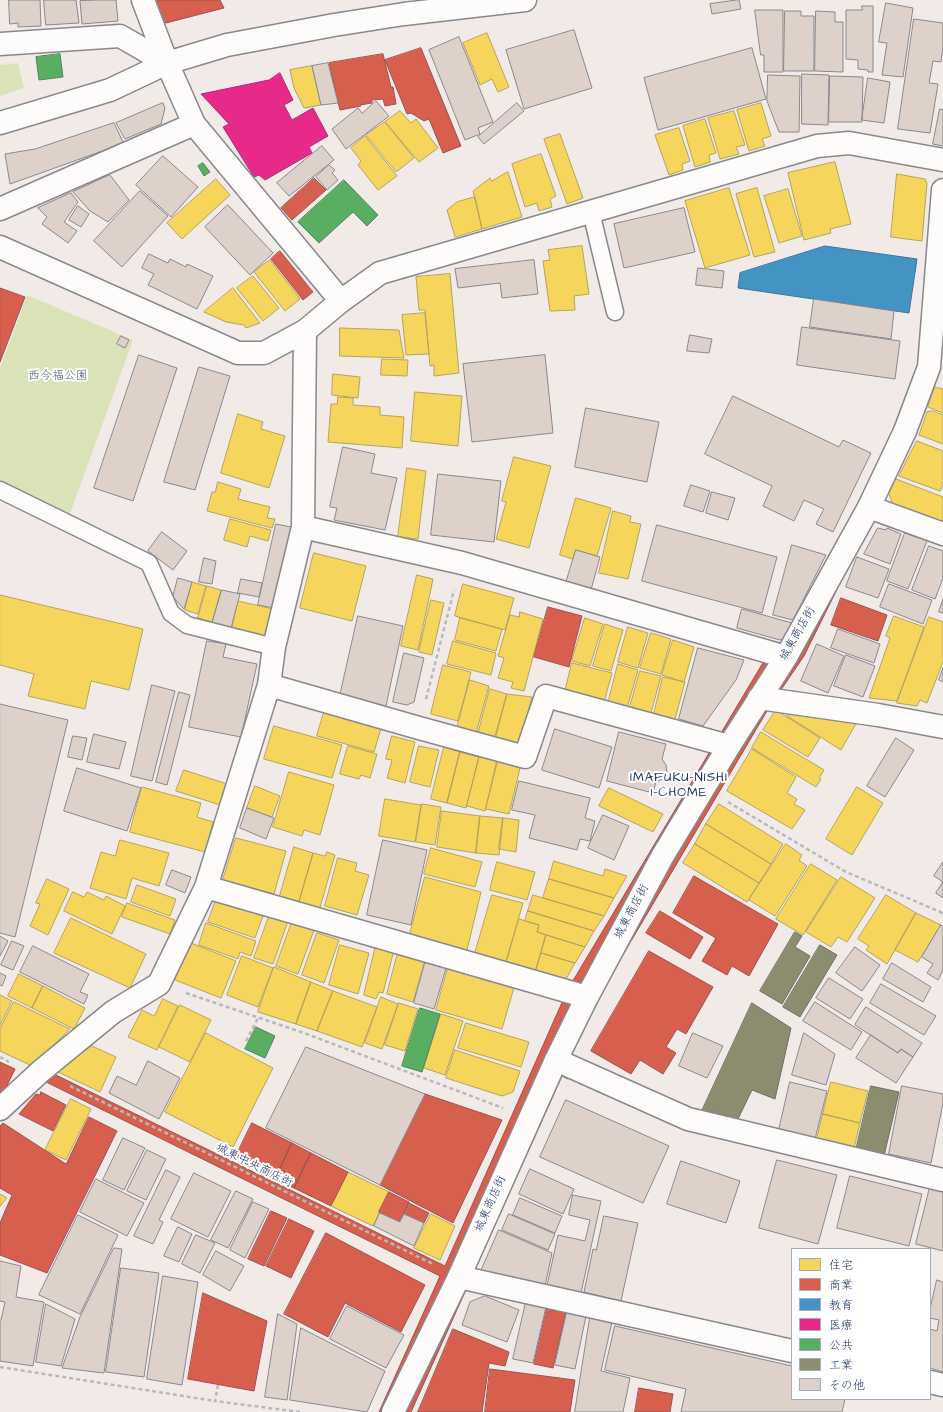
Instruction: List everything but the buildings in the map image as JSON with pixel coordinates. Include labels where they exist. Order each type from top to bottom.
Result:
[{"type":"street","points":[[143,0],[167,63],[194,124],[341,301]]},
{"type":"street","points":[[0,123],[110,90],[167,63],[227,45],[334,25],[404,14],[526,0]]},
{"type":"street","points":[[0,44],[120,36],[167,63]]},
{"type":"street","points":[[0,209],[194,124]]},
{"type":"street","points":[[0,247],[238,353],[264,353],[305,331],[341,301],[380,273],[817,146],[850,143],[943,160]]},
{"type":"street","name":"城東商店街","points":[[393,1412],[459,1277],[556,1060],[587,997],[662,857],[703,787],[786,657],[869,507],[936,369],[943,190]]},
{"type":"street","points":[[0,1109],[41,1071],[113,1012],[159,984],[206,887],[269,685],[274,647],[303,527],[305,331]]},
{"type":"street","points":[[869,507],[943,534]]},
{"type":"street","points":[[303,527],[462,562],[786,657]]},
{"type":"street","points":[[269,685],[525,757],[546,696],[729,746]]},
{"type":"street","points":[[759,698],[943,727]]},
{"type":"street","points":[[206,887],[587,997]]},
{"type":"street","points":[[556,1060],[688,1119],[943,1180]]},
{"type":"street","points":[[459,1277],[791,1351]]},
{"type":"street","points":[[931,1382],[943,1385]]},
{"type":"lane","points":[[591,212],[615,312]]},
{"type":"lane","points":[[0,490],[149,563],[171,613],[188,626],[274,647]]},
{"type":"path","points":[[419,728],[462,562]]},
{"type":"path","points":[[703,787],[846,872],[943,913]]},
{"type":"path","points":[[159,984],[304,1033],[530,1119]]},
{"type":"path","points":[[246,1041],[250,1036],[258,1018]]},
{"type":"path","name":"城東中央商店街","points":[[41,1071],[459,1277]]},
{"type":"path","points":[[0,1367],[215,1401],[300,1412]]},
{"type":"path","points":[[215,1401],[218,1385]]},
{"type":"green space","points":[[18,63],[24,88],[0,96],[0,65]]},
{"type":"green space","name":"西今福公園","points":[[27,295],[133,340],[68,519],[0,485],[0,368]]},
{"type":"district","name":"IMAFUKU-NISHI 1-CHOME","points":[[679,786]]}]
